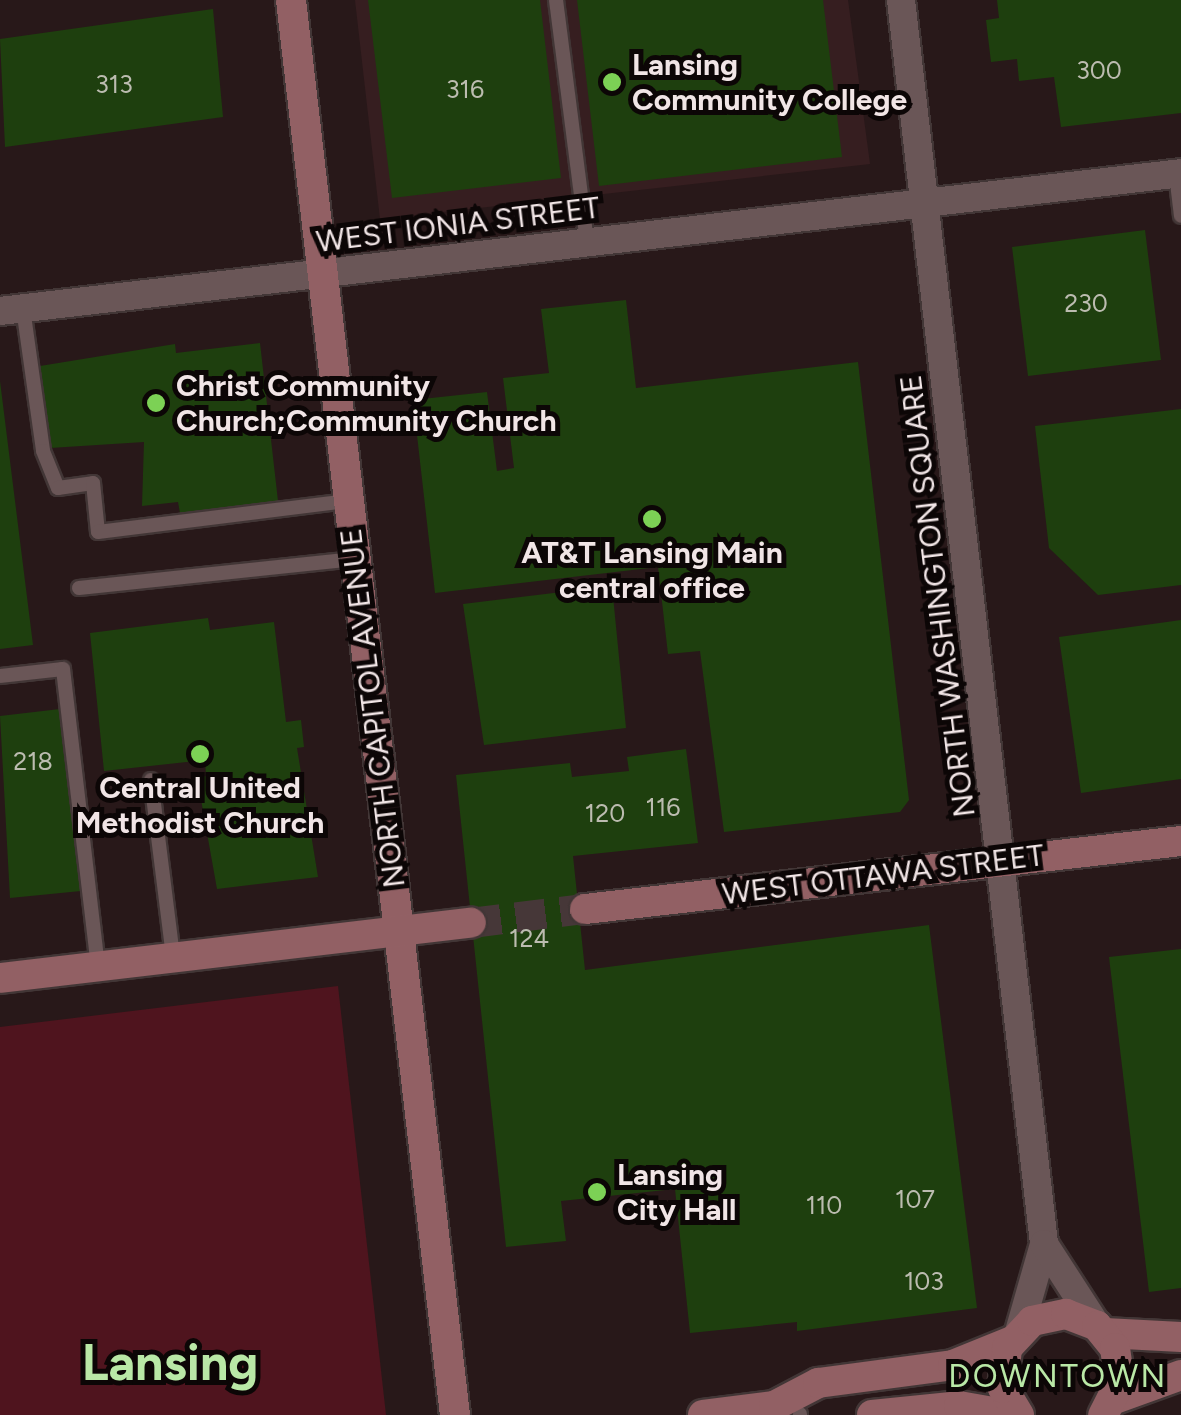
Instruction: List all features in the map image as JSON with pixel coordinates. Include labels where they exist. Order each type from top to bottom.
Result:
[{"type":"street","name":"NORTH CAPITOL AVENUE","points":[[292,0],[456,1415]]},
{"type":"street","name":"NORTH WASHINGTON SQUARE","points":[[901,0],[1044,1244]]},
{"type":"street","name":"WEST IONIA STREET","points":[[12,309],[1179,174]]},
{"type":"street","name":"WEST OTTAWA STREET","points":[[585,909],[1181,841]]},
{"type":"street","points":[[0,978],[472,923]]},
{"type":"street","points":[[1044,1244],[1120,1364],[1109,1407]]},
{"type":"street","points":[[1019,1415],[1002,1378],[1044,1244]]},
{"type":"street","points":[[703,1415],[794,1413],[818,1382],[953,1365],[1066,1314],[1101,1330],[1181,1337]]},
{"type":"street","points":[[1109,1407],[1181,1375]]},
{"type":"street","points":[[872,1415],[959,1406],[1010,1415]]},
{"type":"lane","points":[[556,0],[586,242]]},
{"type":"lane","points":[[1179,174],[1181,216]]},
{"type":"lane","points":[[12,309],[43,451],[58,488],[93,484],[98,532],[348,502]]},
{"type":"lane","points":[[79,588],[354,559]]},
{"type":"lane","points":[[0,676],[64,669],[98,966]]},
{"type":"lane","points":[[150,780],[173,957]]},
{"type":"shaded area","name":"Lansing Community College","points":[[355,0],[848,0],[870,164],[380,219]]},
{"type":"shaded area","points":[[338,986],[386,1415],[0,1415],[0,1027]]},
{"type":"building","points":[[368,0],[540,0],[561,178],[392,198]]},
{"type":"building","points":[[577,0],[823,0],[842,157],[599,186]]},
{"type":"building","points":[[997,0],[1181,0],[1181,113],[1061,127],[1054,77],[1019,81],[1017,59],[991,62],[986,20],[999,18]]},
{"type":"building","points":[[213,9],[223,117],[5,147],[0,39]]},
{"type":"building","points":[[1145,230],[1161,360],[1028,376],[1012,247]]},
{"type":"building","name":"AT&T Lansing Main central office","points":[[626,300],[636,388],[858,362],[909,800],[900,812],[724,832],[700,651],[668,654],[658,567],[435,593],[413,400],[487,392],[497,471],[514,468],[503,378],[549,373],[541,309]]},
{"type":"building","name":"Christ Community Church;Community Church","points":[[260,343],[278,501],[180,513],[178,502],[142,506],[144,442],[50,448],[40,366],[175,344],[176,353]]},
{"type":"building","points":[[0,381],[33,645],[0,649]]},
{"type":"building","points":[[1181,409],[1181,585],[1098,595],[1049,548],[1035,426]]},
{"type":"building","points":[[612,586],[626,728],[484,745],[463,604]]},
{"type":"building","name":"Central United Methodist Church","points":[[208,618],[210,630],[274,622],[286,722],[301,720],[304,747],[297,748],[318,877],[217,889],[197,777],[206,776],[205,760],[104,771],[90,633]]},
{"type":"building","points":[[1181,620],[1181,779],[1081,793],[1059,637]]},
{"type":"building","points":[[60,709],[81,891],[10,898],[0,716]]},
{"type":"building","points":[[686,749],[698,843],[573,856],[585,970],[929,925],[977,1308],[797,1331],[797,1322],[690,1333],[675,1189],[561,1201],[566,1241],[506,1247],[456,775],[570,763],[572,777],[629,771],[627,757]]},
{"type":"building","points":[[1181,949],[1181,1288],[1149,1292],[1109,957]]},
{"type":"tunnel","points":[[471,923],[585,909]]},
{"type":"place","name":"Lansing Community College","points":[[612,82]]},
{"type":"place","name":"Christ Community Church;Community Church","points":[[156,403]]},
{"type":"place","name":"AT&T Lansing Main central office","points":[[652,519]]},
{"type":"place","name":"Central United Methodist Church","points":[[200,754]]},
{"type":"place","name":"Lansing City Hall","points":[[597,1192]]},
{"type":"district","name":"Lansing","points":[[170,1363]]},
{"type":"district","name":"DOWNTOWN","points":[[1058,1376]]}]
